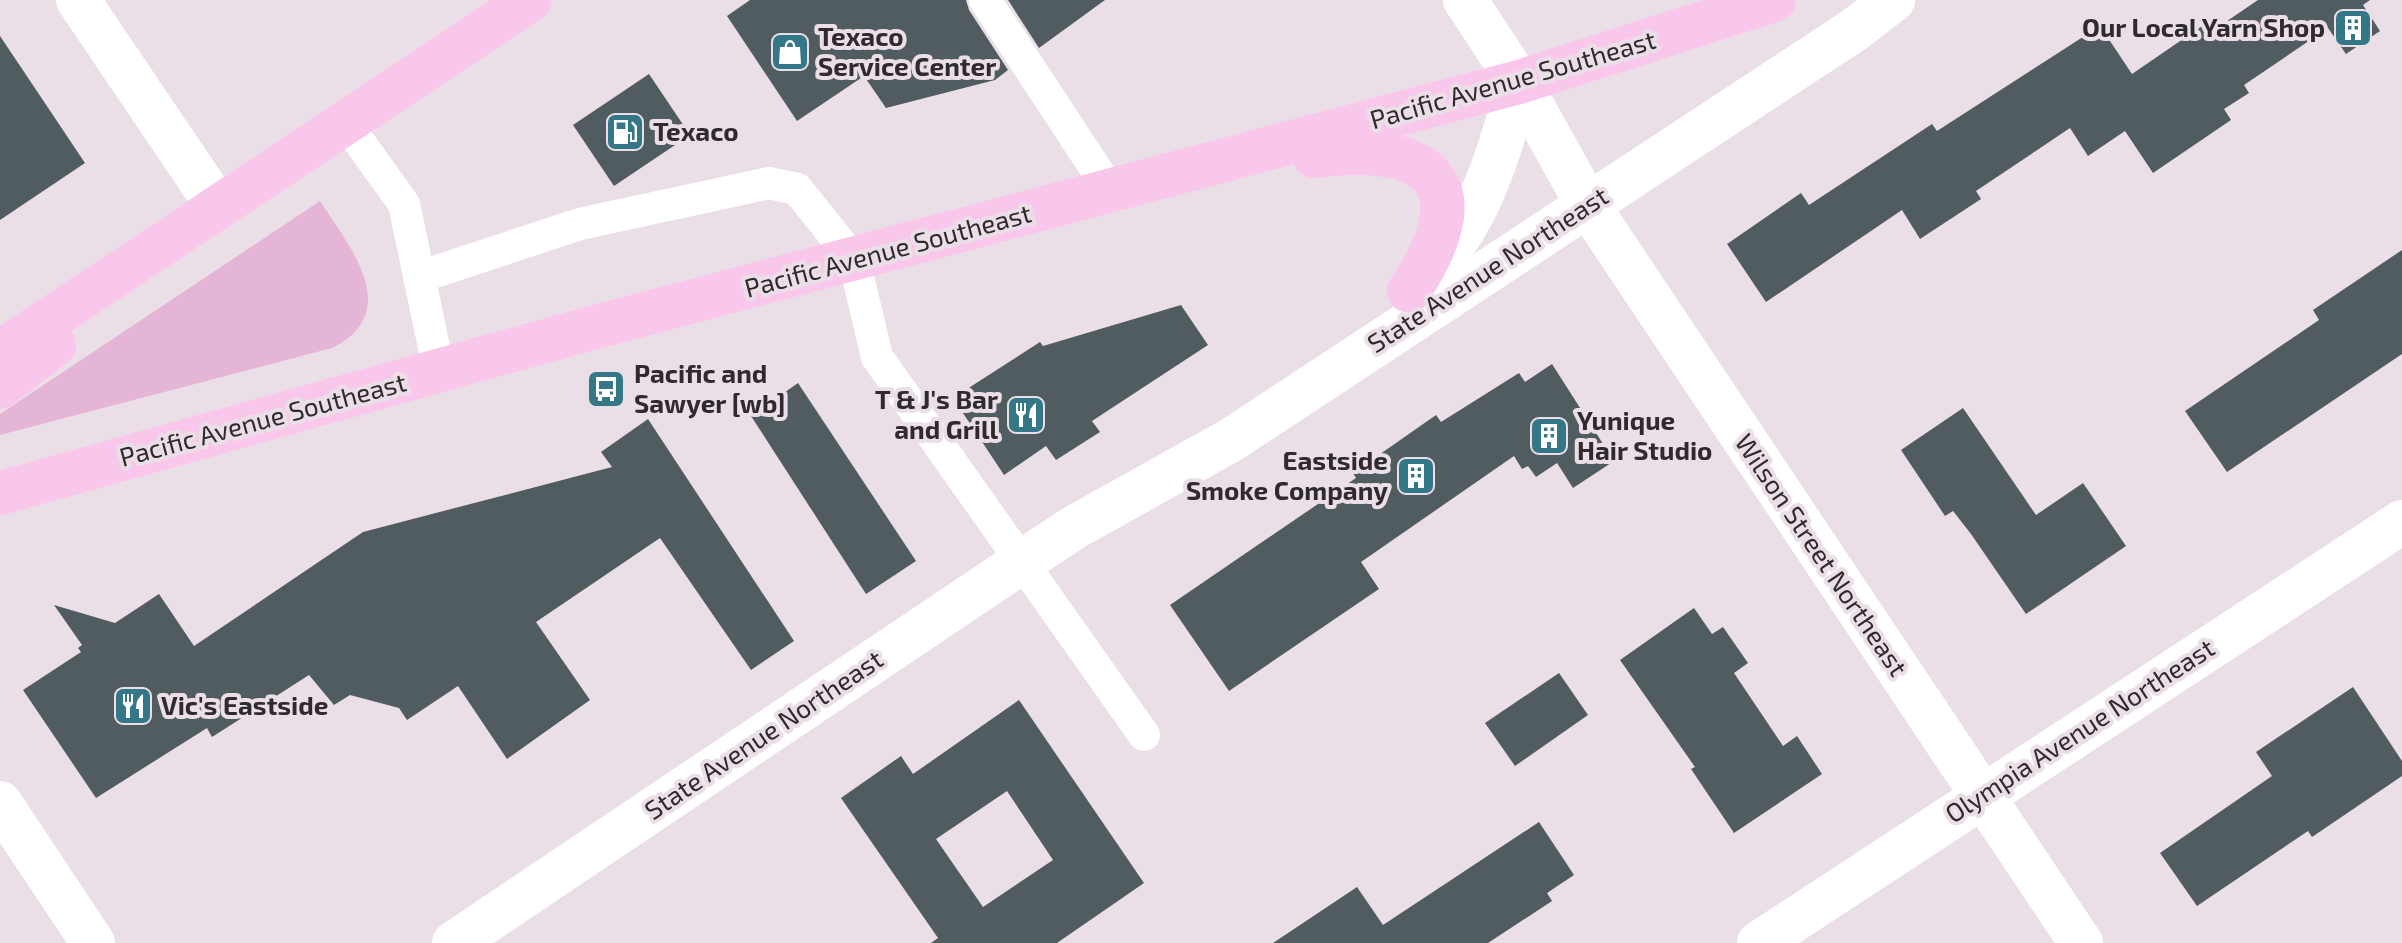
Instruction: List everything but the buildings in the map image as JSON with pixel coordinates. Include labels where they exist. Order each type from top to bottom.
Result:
[{"type":"main road","points":[[0,352],[530,0]]},
{"type":"main road","name":"Pacific Avenue Southeast","points":[[0,493],[439,371],[1519,82],[1774,0]]},
{"type":"main road","points":[[1177,175],[1358,154],[1389,153],[1421,166],[1437,185],[1445,209],[1440,235],[1409,291]]},
{"type":"main road","points":[[0,387],[110,301],[218,207]]},
{"type":"street","points":[[78,0],[218,207]]},
{"type":"street","name":"Wilson Street Northeast","points":[[1465,0],[1519,82],[1587,204],[2081,943]]},
{"type":"street","name":"State Avenue Northeast","points":[[1075,527],[1231,440],[1854,30],[1893,0]]},
{"type":"street","name":"State Avenue Northeast","points":[[454,943],[1075,527],[1222,416],[1409,291],[1443,262],[1471,223],[1519,82]]},
{"type":"street","name":"Olympia Avenue Northeast","points":[[1759,943],[2402,522]]},
{"type":"street","points":[[0,803],[93,943]]},
{"type":"lane","points":[[985,0],[1111,192]]},
{"type":"lane","points":[[345,122],[404,204],[439,371]]},
{"type":"lane","points":[[419,277],[580,224],[769,183],[797,189],[854,260],[877,357],[1144,735]]},
{"type":"shaded area","points":[[320,201],[356,258],[364,278],[368,298],[365,316],[354,333],[332,348],[0,435],[0,414]]},
{"type":"place","name":"Our Local Yarn Shop","points":[[2353,28]]},
{"type":"place","name":"Texaco Service Center","points":[[790,52]]},
{"type":"place","name":"Texaco","points":[[625,132]]},
{"type":"place","name":"Pacific and Sawyer [wb]","points":[[606,389]]},
{"type":"place","name":"T & J's Bar and Grill","points":[[1026,415]]},
{"type":"place","name":"Yunique Hair Studio","points":[[1549,436]]},
{"type":"place","name":"Eastside Smoke Company","points":[[1416,476]]},
{"type":"place","name":"Vic's Eastside","points":[[133,706]]}]
